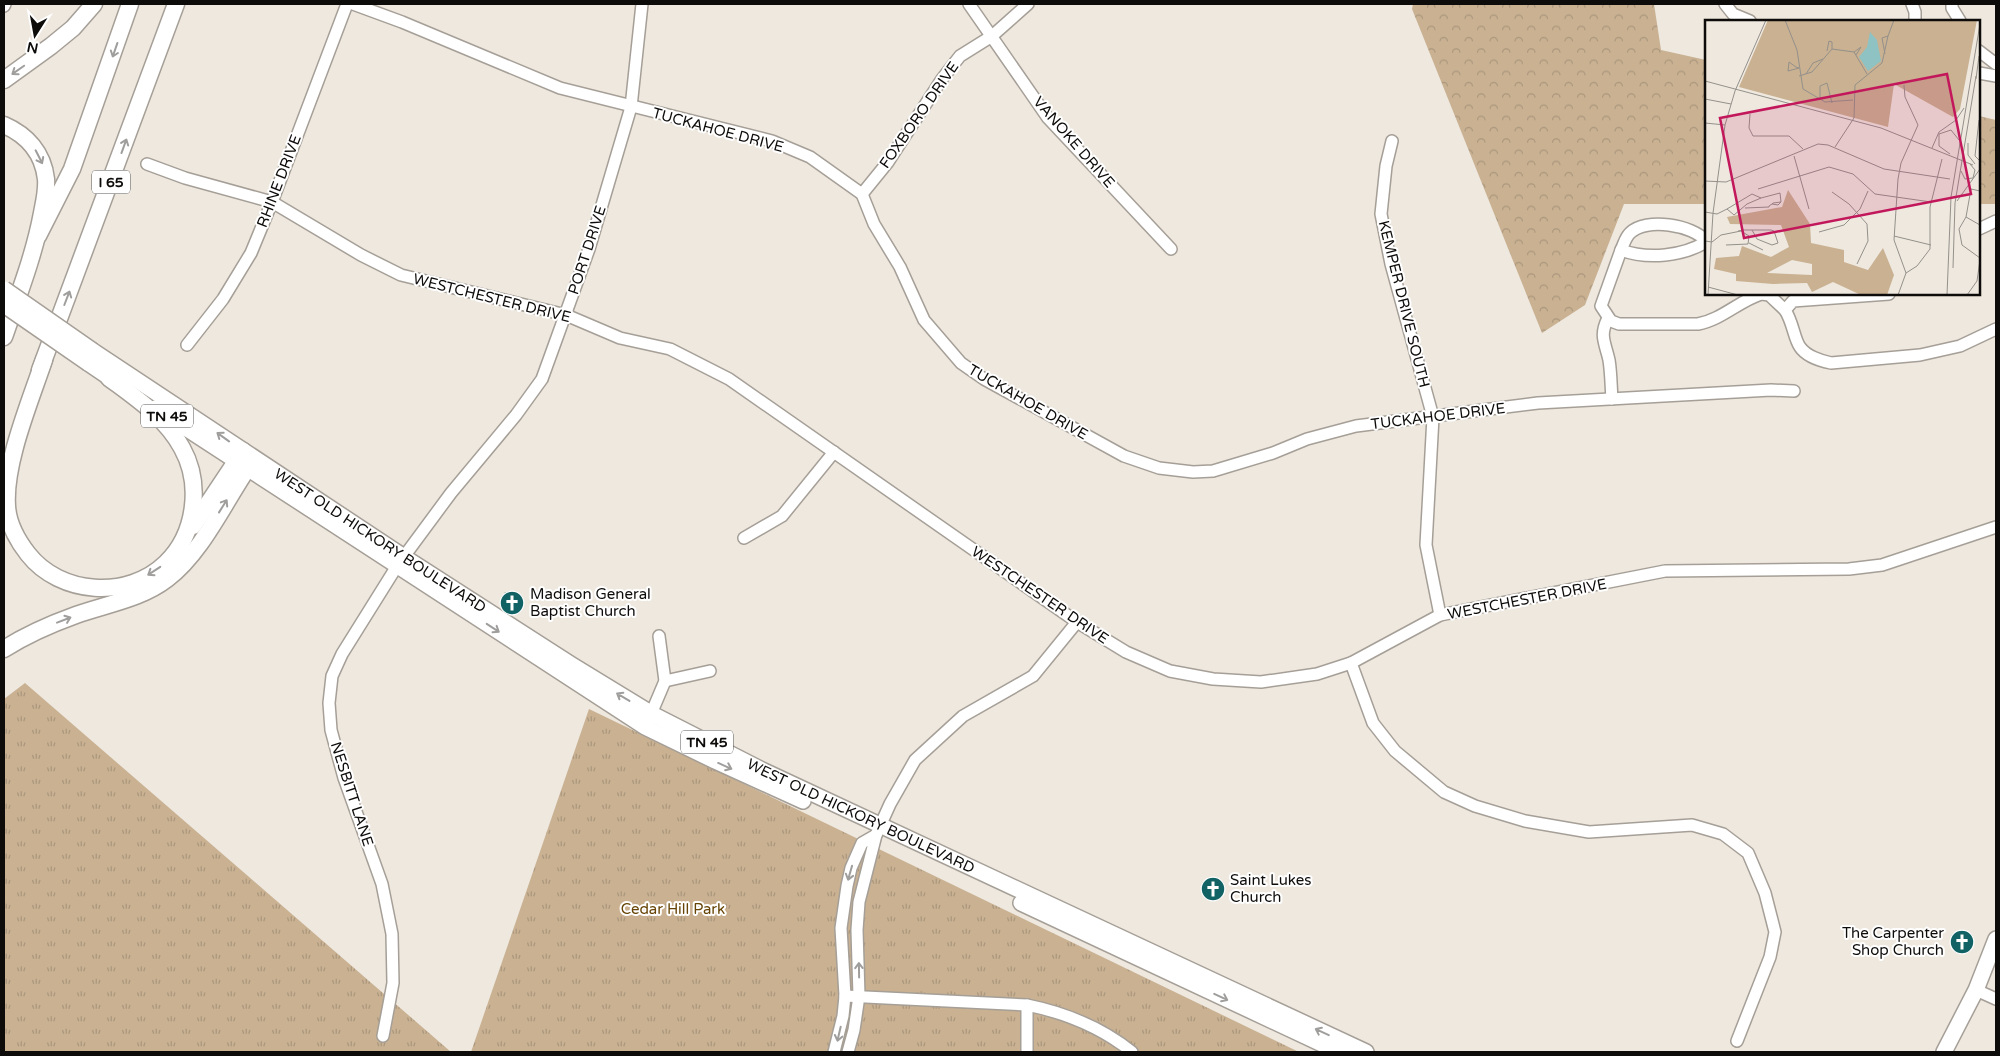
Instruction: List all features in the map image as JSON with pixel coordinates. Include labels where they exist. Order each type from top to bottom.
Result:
[{"type":"highway","points":[[4,80],[66,34],[94,4]]},
{"type":"highway","name":"I 65","points":[[4,337],[38,236],[72,169],[130,4]]},
{"type":"highway","name":"I 65","points":[[4,465],[176,4]]},
{"type":"highway","points":[[4,125],[22,135],[29,142],[43,166],[46,192],[38,236]]},
{"type":"highway","points":[[44,360],[8,474],[7,498],[8,516],[20,544],[40,567],[56,578],[73,584],[104,588],[134,582],[152,573],[166,564],[245,460]]},
{"type":"highway","points":[[109,378],[156,415],[182,447],[188,460],[194,490],[193,506],[188,530],[177,550]]},
{"type":"highway","points":[[4,649],[20,639],[55,623],[144,593],[169,578],[190,556],[245,460]]},
{"type":"main road","name":"WEST OLD HICKORY BOULEVARD","points":[[4,289],[90,357],[109,378],[245,460]]},
{"type":"main road","name":"WEST OLD HICKORY BOULEVARD","points":[[4,305],[90,357],[400,561],[572,665],[648,720],[764,771],[878,830],[1338,1052]]},
{"type":"main road","name":"WEST OLD HICKORY BOULEVARD","points":[[878,830],[1366,1052]]},
{"type":"main road","points":[[1944,1052],[1976,990],[1996,939]]},
{"type":"street","name":"RHINE DRIVE","points":[[187,345],[228,292],[251,253],[347,4]]},
{"type":"street","name":"TUCKAHOE DRIVE","points":[[353,4],[402,22],[560,88],[772,141],[810,157],[862,194],[874,224],[900,268],[924,320],[962,363],[984,379],[1124,456],[1159,468],[1193,472],[1213,471],[1273,453],[1307,439],[1356,426],[1538,403],[1771,390],[1794,391]]},
{"type":"street","name":"PORT DRIVE","points":[[400,561],[451,493],[516,415],[542,379],[589,249],[631,107],[642,4]]},
{"type":"street","name":"VANOKE DRIVE","points":[[969,4],[1048,118],[1171,249]]},
{"type":"street","name":"FOXBORO DRIVE","points":[[862,194],[888,162],[942,79],[960,56],[992,36],[1028,4]]},
{"type":"street","points":[[1725,4],[1733,14],[1748,20]]},
{"type":"street","points":[[1912,4],[1915,20]]},
{"type":"street","points":[[1952,4],[1952,8],[1959,20]]},
{"type":"street","points":[[1980,51],[1996,64]]},
{"type":"street","points":[[1980,73],[1996,76]]},
{"type":"street","name":"KEMPER DRIVE SOUTH","points":[[1392,141],[1386,166],[1381,214],[1391,264],[1433,417],[1426,545],[1440,615]]},
{"type":"street","name":"WESTCHESTER DRIVE","points":[[147,164],[185,178],[272,202],[361,255],[401,275],[566,315],[620,338],[670,349],[709,368],[729,379],[1077,622],[1135,656],[1170,671],[1213,679],[1261,682],[1317,674],[1350,663],[1440,615],[1664,571],[1849,568],[1882,565],[1996,527]]},
{"type":"street","points":[[1980,229],[1996,221]]},
{"type":"street","points":[[1705,240],[1701,235],[1690,229],[1678,226],[1656,225],[1637,228],[1631,232],[1621,250],[1602,300],[1601,306],[1610,321],[1620,324],[1698,324],[1708,322],[1749,298],[1758,295]]},
{"type":"street","points":[[1621,250],[1630,254],[1672,254],[1688,251],[1705,242]]},
{"type":"street","points":[[1769,295],[1791,319],[1800,347],[1820,361],[1831,363],[1920,355],[1960,346],[1996,329]]},
{"type":"street","points":[[1784,310],[1793,301],[1875,295]]},
{"type":"street","points":[[1608,318],[1604,325],[1602,339],[1609,360],[1612,399]]},
{"type":"street","points":[[744,538],[782,516],[834,452]]},
{"type":"street","name":"NESBITT LANE","points":[[383,1036],[393,983],[392,934],[382,884],[344,778],[331,730],[329,703],[332,676],[342,654],[400,561]]},
{"type":"street","points":[[848,1052],[854,1030],[859,996],[857,915],[862,887],[874,851],[878,830],[915,760],[963,716],[1033,676],[1077,622]]},
{"type":"street","points":[[648,720],[665,681],[659,636]]},
{"type":"street","points":[[1350,663],[1373,723],[1395,751],[1444,792],[1474,806],[1525,821],[1589,832],[1692,825],[1723,834],[1748,853],[1765,894],[1775,932],[1770,956],[1738,1040]]},
{"type":"street","points":[[665,681],[710,671]]},
{"type":"street","points":[[834,1052],[844,1012],[845,996],[841,940],[844,900],[851,868],[861,845],[878,830]]},
{"type":"street","points":[[1976,990],[1996,999]]},
{"type":"street","points":[[845,996],[1027,1005],[1083,1022],[1110,1036],[1129,1051]]},
{"type":"street","points":[[1027,1005],[1027,1052]]},
{"type":"green space","points":[[1413,4],[1654,4],[1661,50],[1705,60],[1705,204],[1624,204],[1585,305],[1542,333],[1412,9]]},
{"type":"green space","points":[[1980,116],[1996,120],[1996,204],[1980,204]]},
{"type":"green space","points":[[25,683],[451,1052],[4,1052],[4,699]]},
{"type":"green space","name":"Cedar Hill Park","points":[[589,709],[1299,1052],[471,1052]]},
{"type":"place","name":"Madison General Baptist Church","points":[[512,603]]},
{"type":"place","name":"Saint Lukes Church","points":[[1213,889]]},
{"type":"place","name":"The Carpenter Shop Church","points":[[1962,942]]}]
